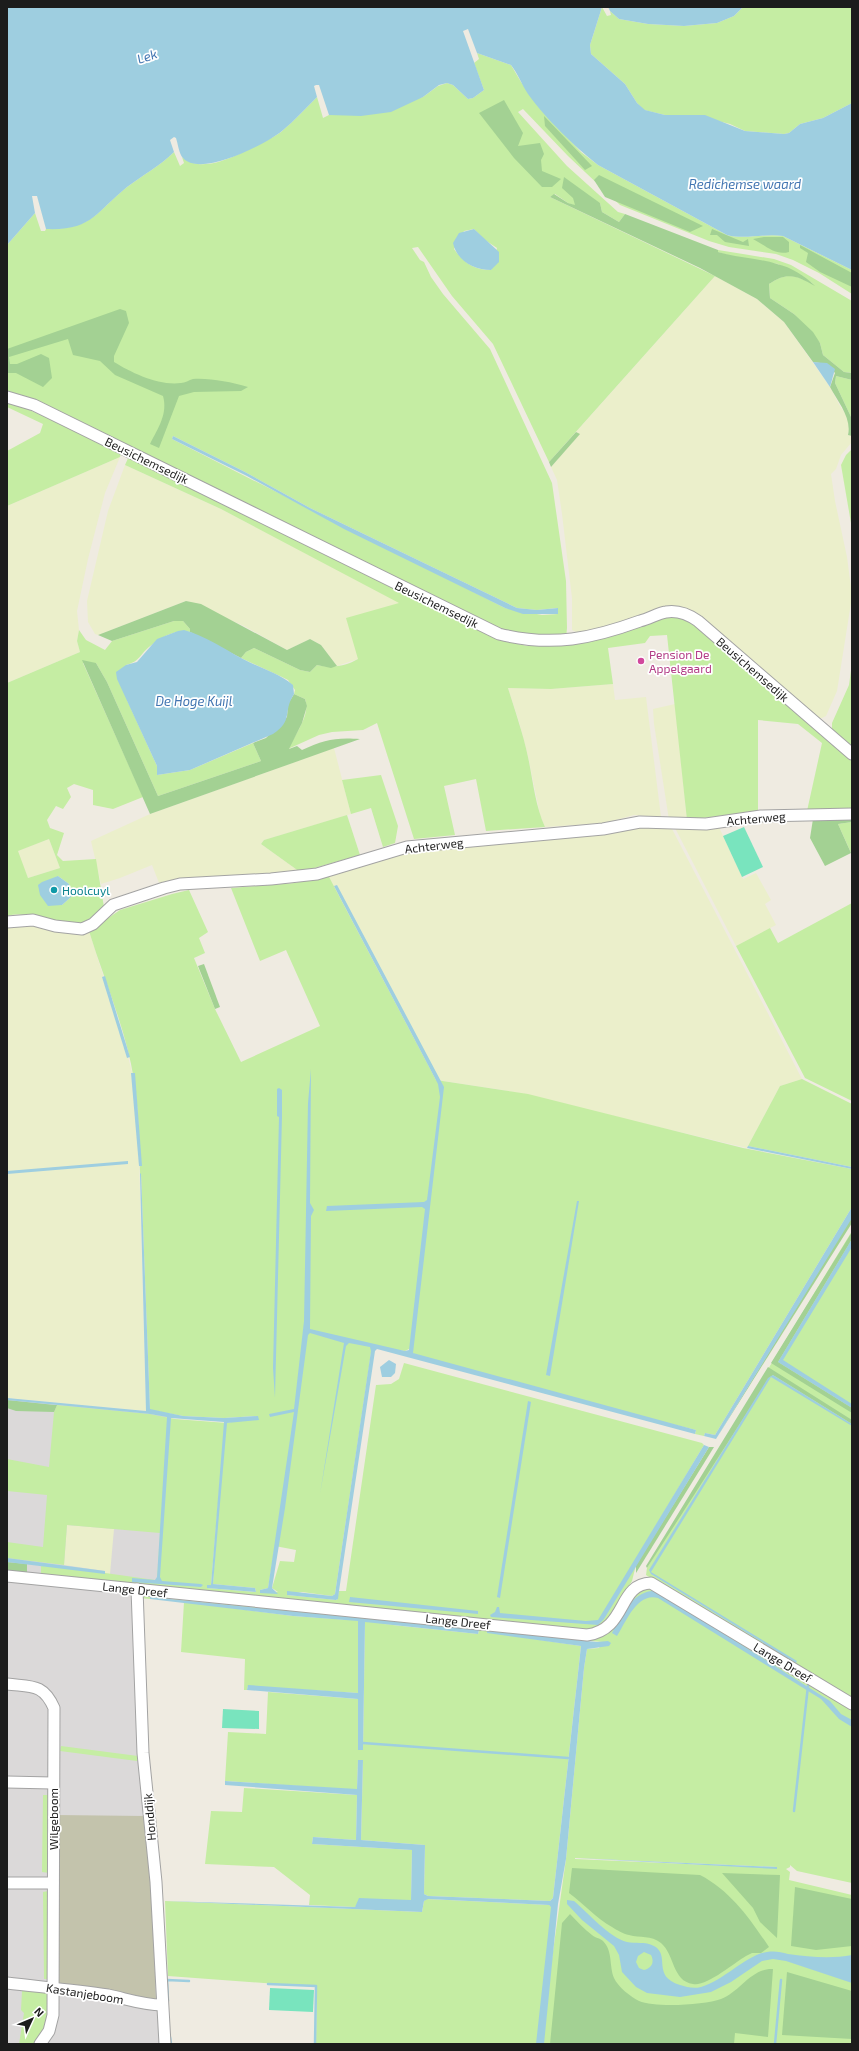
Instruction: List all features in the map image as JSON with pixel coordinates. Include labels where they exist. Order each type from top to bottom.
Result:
[{"type":"street","name":"Beusichemsedijk","points":[[7,397],[34,404],[499,634],[517,639],[546,641],[572,639],[608,632],[666,612],[680,612],[689,615],[698,621],[852,754]]},
{"type":"street","name":"Achterweg","points":[[7,922],[33,920],[55,926],[82,929],[93,924],[113,905],[164,888],[180,884],[271,879],[317,874],[407,847],[603,829],[640,822],[706,824],[761,816],[852,814]]},
{"type":"street","name":"Lange Dreef","points":[[7,1576],[587,1635],[605,1629],[614,1620],[632,1590],[642,1583],[651,1583],[852,1704]]},
{"type":"street","name":"Honddijk","points":[[137,1589],[143,1753],[156,1882],[165,2044]]},
{"type":"street","name":"Wilgeboom","points":[[7,1684],[37,1687],[48,1696],[54,1708],[52,1783],[52,2022],[46,2038],[40,2044]]},
{"type":"street","points":[[7,1782],[52,1783]]},
{"type":"street","points":[[7,1883],[53,1883]]},
{"type":"street","name":"Kastanjeboom","points":[[7,1984],[108,1995],[146,2005],[162,2005]]},
{"type":"shaded area","points":[[715,276],[757,299],[784,322],[830,387],[847,416],[850,427],[848,435],[852,436],[852,442],[841,455],[836,469],[831,474],[847,557],[851,588],[851,603],[837,691],[826,716],[822,718],[815,718],[727,642],[625,623],[578,633],[572,630],[572,598],[562,514],[557,480],[551,467],[579,434],[576,432]]},
{"type":"shaded area","points":[[120,457],[105,493],[88,559],[77,611],[79,630],[77,641],[80,652],[7,683],[7,506]]},
{"type":"shaded area","points":[[125,465],[221,509],[400,603],[358,659],[337,666],[321,645],[310,639],[287,650],[244,626],[186,601],[98,635],[95,634],[88,622],[87,601],[108,511]]},
{"type":"shaded area","points":[[613,684],[615,700],[646,697],[661,817],[634,815],[605,823],[545,827],[540,815],[528,756],[519,722],[508,688],[551,689]]},
{"type":"shaded area","points":[[675,704],[687,820],[669,820],[654,724],[653,709]]},
{"type":"shaded area","points":[[334,748],[351,814],[264,840],[261,844],[300,872],[161,888],[152,865],[101,884],[91,841],[150,814]]},
{"type":"shaded area","points":[[718,825],[743,879],[756,873],[771,900],[765,904],[776,925],[736,946],[675,828]]},
{"type":"shaded area","points":[[632,827],[671,827],[802,1079],[780,1086],[747,1148],[503,1090],[436,1080],[328,876],[395,854]]},
{"type":"shaded area","points":[[49,839],[60,868],[28,878],[17,851]]},
{"type":"shaded area","points":[[28,924],[74,934],[89,931],[122,1035],[134,1079],[138,1119],[146,1411],[7,1398],[7,927]]},
{"type":"shaded area","points":[[7,1398],[168,1416],[157,1579],[140,1593],[146,1753],[168,2044],[7,2044]]},
{"type":"shaded area","points":[[67,1525],[114,1529],[110,1574],[105,1574],[105,1571],[64,1565]]},
{"type":"shaded area","points":[[55,1815],[146,1816],[151,1862],[156,2001],[56,1982]]},
{"type":"green space","points":[[602,7],[607,16],[611,15],[610,11],[619,19],[648,24],[684,26],[717,23],[734,16],[743,7],[852,7],[852,103],[823,118],[800,124],[789,133],[784,134],[745,131],[730,124],[694,115],[665,115],[644,110],[637,103],[625,84],[591,54],[590,45]]},
{"type":"green space","points":[[477,53],[511,65],[521,82],[544,113],[581,152],[598,165],[727,235],[741,237],[769,235],[783,236],[852,270],[852,294],[819,273],[793,260],[776,254],[729,247],[709,241],[620,205],[568,156],[523,109],[518,112],[567,166],[618,212],[625,214],[619,222],[602,212],[600,203],[574,198],[576,206],[568,203],[555,194],[550,197],[715,276],[549,462],[493,344],[452,296],[418,247],[412,248],[420,260],[424,262],[431,277],[443,294],[490,349],[552,483],[566,581],[566,638],[520,639],[7,394],[7,245],[35,213],[41,231],[84,223],[100,212],[127,187],[174,152],[180,166],[184,163],[182,157],[191,162],[211,164],[233,157],[286,128],[317,97],[323,118],[329,115],[423,97],[438,86],[447,83],[453,85],[468,99],[473,98],[484,90],[474,63],[479,59]],"holes":[[[474,229],[485,240],[497,248],[491,270],[479,269],[470,265],[454,249],[464,231]],[[173,436],[245,472],[310,508],[517,608],[537,610],[557,608],[558,614],[542,615],[505,608],[172,439]]]},
{"type":"green space","points":[[504,100],[523,133],[518,146],[540,143],[544,154],[541,160],[542,171],[561,179],[552,187],[542,187],[514,158],[479,113]]},
{"type":"green space","points":[[544,116],[592,166],[585,170],[545,126]]},
{"type":"green space","points":[[599,175],[703,226],[690,232],[605,197],[594,180]]},
{"type":"green space","points":[[564,177],[600,203],[602,212],[619,222],[625,214],[718,250],[718,252],[782,265],[798,272],[811,282],[815,286],[792,276],[782,277],[769,284],[770,298],[794,314],[813,332],[820,343],[823,355],[844,372],[852,373],[852,380],[836,376],[835,383],[852,419],[852,436],[848,435],[849,429],[846,416],[830,387],[835,373],[827,364],[813,362],[784,322],[757,299],[700,268],[550,197],[554,194],[568,203],[575,205],[573,198],[562,188]]},
{"type":"green space","points":[[712,229],[743,242],[748,239],[749,246],[725,242],[717,235],[710,235]]},
{"type":"green space","points":[[764,237],[783,237],[789,242],[789,252],[784,253],[775,251],[753,239]]},
{"type":"green space","points":[[800,245],[852,273],[852,287],[820,272],[806,262],[808,253],[800,248]]},
{"type":"green space","points":[[718,250],[774,259],[791,265],[852,301],[852,373],[844,372],[823,355],[820,343],[794,314],[770,298],[769,284],[782,277],[792,276],[814,284],[778,264],[736,258],[718,252]]},
{"type":"green space","points":[[120,309],[126,311],[129,323],[114,356],[114,362],[146,378],[164,383],[184,383],[193,379],[207,379],[248,387],[241,391],[194,392],[179,396],[159,448],[150,444],[159,427],[163,415],[163,396],[115,375],[100,361],[73,355],[68,339],[9,357],[10,364],[17,364],[41,354],[49,358],[52,378],[43,387],[16,373],[7,373],[7,349]]},
{"type":"green space","points":[[836,376],[852,380],[852,419],[835,383]]},
{"type":"green space","points":[[7,400],[122,451],[120,457],[7,506],[7,451],[40,433],[43,424],[7,407]]},
{"type":"green space","points":[[576,432],[580,434],[551,467],[549,462]]},
{"type":"green space","points":[[852,449],[852,529],[841,465],[846,455]]},
{"type":"green space","points":[[130,454],[480,631],[514,643],[527,646],[553,645],[666,616],[690,618],[852,757],[852,811],[807,811],[822,743],[798,724],[758,720],[758,811],[687,820],[667,635],[650,636],[645,643],[608,648],[613,684],[551,689],[508,688],[524,739],[537,801],[545,827],[486,831],[476,779],[444,786],[455,835],[414,839],[377,723],[363,730],[332,732],[319,735],[288,749],[304,718],[306,711],[305,699],[294,694],[295,690],[288,680],[241,658],[246,652],[254,648],[300,670],[310,672],[317,665],[333,667],[348,664],[358,659],[346,618],[399,603],[221,509],[125,465]]},
{"type":"green space","points":[[186,601],[201,604],[287,650],[310,639],[321,645],[337,666],[331,668],[317,665],[310,672],[300,670],[254,648],[246,652],[241,658],[190,632],[190,629],[183,621],[174,621],[112,641],[98,635]]},
{"type":"green space","points":[[174,621],[183,621],[190,629],[190,632],[177,632],[165,636],[148,648],[132,663],[126,665],[127,700],[157,766],[157,775],[190,770],[253,743],[261,761],[158,796],[107,682],[96,663],[83,663],[143,797],[113,809],[93,805],[93,790],[74,784],[67,788],[71,797],[63,809],[56,806],[47,820],[50,828],[64,833],[57,855],[63,861],[96,859],[104,907],[87,920],[81,923],[72,924],[63,924],[26,915],[7,916],[7,683],[80,652],[77,641],[79,630],[86,640],[105,650],[112,641]],"holes":[[[49,839],[60,868],[28,878],[18,851]],[[58,876],[69,884],[70,898],[62,905]]]},
{"type":"green space","points":[[82,660],[96,663],[107,682],[158,796],[261,761],[253,743],[266,738],[287,717],[288,704],[294,694],[305,699],[307,706],[302,723],[289,749],[297,746],[302,750],[323,742],[343,738],[360,739],[150,814]]},
{"type":"green space","points":[[852,663],[852,749],[832,732],[832,723],[849,685]]},
{"type":"green space","points":[[381,775],[398,826],[395,843],[383,847],[371,808],[351,814],[342,780]]},
{"type":"green space","points":[[347,815],[360,855],[300,872],[261,844],[264,840]]},
{"type":"green space","points":[[852,816],[852,822],[838,824],[851,853],[825,866],[810,838],[813,819]]},
{"type":"green space","points":[[852,822],[852,855],[838,824]]},
{"type":"green space","points":[[744,827],[763,867],[742,877],[723,836]]},
{"type":"green space","points":[[328,875],[436,1080],[528,1094],[743,1148],[852,1169],[852,1207],[715,1435],[705,1433],[704,1436],[695,1434],[696,1430],[542,1392],[414,1354],[412,1353],[413,1347],[405,1351],[372,1346],[335,1594],[332,1596],[302,1592],[287,1595],[337,1600],[339,1591],[346,1591],[376,1385],[391,1384],[399,1379],[404,1363],[702,1443],[704,1445],[609,1604],[636,1565],[632,1581],[609,1619],[593,1631],[41,1576],[41,1564],[155,1580],[157,1579],[160,1533],[67,1525],[64,1565],[7,1558],[7,1542],[43,1547],[47,1495],[7,1491],[7,1459],[49,1467],[54,1412],[57,1405],[150,1414],[175,1419],[227,1423],[258,1416],[224,1418],[183,1416],[150,1410],[141,1174],[136,1092],[126,1042],[89,931],[120,910],[189,890],[208,932],[199,938],[205,953],[194,958],[215,1009],[241,1062],[320,1026],[286,950],[260,961],[231,888],[295,883]],"holes":[[[221,1468],[213,1584],[255,1588],[256,1592],[207,1588],[211,1585]],[[275,1546],[296,1550],[294,1562],[280,1561],[272,1588],[278,1592],[260,1590],[268,1588]]]},
{"type":"green space","points":[[852,903],[852,1101],[805,1078],[736,946],[770,928],[778,943]]},
{"type":"green space","points":[[204,964],[220,1007],[215,1009],[198,966]]},
{"type":"green space","points":[[802,1079],[852,1104],[852,1167],[748,1146],[780,1086]]},
{"type":"green space","points":[[852,1216],[852,1223],[716,1439]]},
{"type":"green space","points":[[852,1231],[852,1705],[646,1575],[647,1568]]},
{"type":"green space","points":[[852,1232],[852,1239],[778,1362],[852,1408],[852,1413],[771,1363]]},
{"type":"green space","points":[[768,1367],[852,1420],[852,1424],[773,1375],[770,1377],[647,1568],[646,1566]]},
{"type":"green space","points":[[7,1400],[57,1405],[54,1412],[16,1411],[7,1408]]},
{"type":"green space","points":[[709,1447],[714,1447],[636,1573],[636,1565]]},
{"type":"green space","points":[[7,1562],[27,1564],[27,1575],[7,1573]]},
{"type":"green space","points":[[649,1585],[852,1707],[852,1883],[797,1871],[790,1865],[790,1867],[786,1869],[790,1872],[789,1880],[852,1895],[852,2044],[540,2044],[566,1859],[584,1668],[587,1649],[599,1648],[603,1642],[486,1632],[581,1646],[553,1898],[550,1901],[428,1896],[424,1894],[425,1845],[361,1840],[363,1760],[358,1760],[357,1790],[225,1781],[228,1732],[266,1734],[268,1692],[358,1699],[358,1749],[363,1750],[365,1622],[359,1621],[358,1693],[248,1686],[247,1690],[244,1690],[245,1659],[181,1652],[184,1602],[293,1616],[349,1620],[292,1612],[151,1597],[150,1599],[140,1598],[140,1593],[592,1639],[636,1590]],"holes":[[[383,1624],[479,1630],[479,1631],[478,1634]],[[575,1859],[777,1867],[777,1868]]]},
{"type":"green space","points":[[223,1709],[259,1711],[259,1729],[222,1728]]},
{"type":"green space","points":[[61,1746],[138,1756],[137,1761],[60,1751]]},
{"type":"green space","points":[[244,1788],[357,1795],[356,1840],[313,1837],[312,1844],[412,1850],[411,1900],[357,1905],[355,1907],[309,1905],[310,1895],[274,1867],[205,1864],[211,1811],[242,1812]]},
{"type":"green space","points":[[43,1795],[48,1795],[49,1873],[42,1872]]},
{"type":"green space","points":[[572,1868],[700,1875],[721,1889],[739,1906],[769,1947],[761,1953],[752,1953],[746,1956],[720,1974],[705,1982],[693,1984],[686,1982],[677,1973],[666,1948],[661,1943],[657,1940],[620,1932],[606,1923],[569,1893]]},
{"type":"green space","points":[[722,1873],[780,1875],[777,1938],[760,1922],[753,1908]]},
{"type":"green space","points":[[795,1887],[852,1899],[852,1946],[816,1950],[791,1946]]},
{"type":"green space","points":[[48,1891],[48,1979],[44,1979],[43,1892]]},
{"type":"green space","points":[[427,1899],[549,1905],[552,1907],[538,2044],[316,2044],[317,1987],[168,1976],[165,1901],[422,1912],[424,1901]]},
{"type":"green space","points":[[570,1914],[583,1928],[595,1937],[602,1940],[606,1945],[610,1954],[614,1978],[618,1985],[632,1997],[646,2003],[680,2005],[714,2001],[728,1996],[758,1972],[773,1969],[768,2037],[735,2033],[734,2044],[550,2044],[562,1923]]},
{"type":"green space","points":[[787,1972],[852,1991],[852,2039],[782,2035]]},
{"type":"green space","points":[[270,1988],[314,1990],[313,2012],[269,2010]]},
{"type":"green space","points":[[22,1991],[47,1991],[47,2013],[45,2026],[33,2044],[19,2044],[24,2013],[21,2010]]},
{"type":"water","points":[[7,7],[602,7],[590,45],[591,54],[625,84],[637,103],[645,110],[665,115],[705,115],[745,131],[784,134],[789,133],[800,124],[823,118],[852,103],[852,270],[783,236],[769,235],[741,237],[727,235],[598,165],[570,141],[543,113],[528,94],[511,65],[477,53],[468,29],[463,31],[484,90],[473,98],[468,99],[453,85],[447,83],[439,85],[423,97],[391,112],[361,116],[329,115],[319,85],[316,85],[314,86],[317,97],[282,131],[262,144],[233,157],[218,162],[203,164],[191,163],[183,158],[176,138],[174,137],[170,140],[174,152],[169,157],[127,187],[92,218],[74,227],[46,229],[37,196],[32,196],[35,213],[7,245]]},
{"type":"water","points":[[608,7],[743,7],[734,16],[717,23],[684,26],[648,24],[619,19],[610,11]]},
{"type":"water","points":[[474,229],[499,252],[499,262],[491,270],[478,268],[467,263],[458,255],[455,249],[453,243],[459,233]]},
{"type":"water","points":[[813,362],[827,363],[835,369],[830,387]]},
{"type":"water","points":[[173,436],[245,472],[310,508],[517,608],[537,610],[558,608],[558,614],[523,614],[505,608],[344,529],[247,476],[172,439]]},
{"type":"water","name":"De Hoge Kuijl","points":[[184,630],[207,639],[243,659],[281,677],[293,685],[294,694],[289,706],[286,720],[283,725],[273,734],[190,770],[157,775],[157,766],[117,679],[116,672],[126,665],[137,662],[157,639]]},
{"type":"water","name":"Hoolcuyl","points":[[58,876],[69,884],[71,897],[62,905],[48,906],[40,895],[38,885]]},
{"type":"water","points":[[337,885],[444,1087],[413,1353],[696,1430],[695,1434],[377,1349],[375,1351],[338,1599],[336,1600],[287,1595],[287,1591],[332,1596],[335,1594],[371,1351],[370,1347],[349,1343],[346,1346],[320,1494],[344,1343],[310,1333],[308,1335],[285,1508],[272,1588],[278,1594],[260,1593],[260,1590],[268,1588],[294,1412],[270,1417],[269,1414],[294,1409],[304,1321],[308,1103],[311,1069],[310,1203],[314,1210],[311,1216],[310,1329],[405,1351],[409,1350],[425,1209],[422,1207],[326,1211],[327,1206],[424,1202],[427,1200],[440,1097],[438,1084],[334,886]]},
{"type":"water","points":[[105,976],[130,1057],[127,1058],[102,977]]},
{"type":"water","points":[[131,1073],[135,1073],[142,1166],[139,1166]]},
{"type":"water","points":[[279,1088],[282,1090],[282,1116],[275,1398],[273,1368],[279,1117],[277,1116],[277,1089]]},
{"type":"water","points":[[748,1146],[852,1167],[852,1169],[747,1148]]},
{"type":"water","points":[[128,1161],[128,1164],[7,1174],[7,1171]]},
{"type":"water","points":[[141,1173],[150,1409],[183,1416],[224,1418],[258,1416],[259,1420],[227,1423],[213,1584],[255,1588],[256,1592],[207,1588],[207,1585],[211,1585],[224,1422],[171,1418],[160,1577],[162,1581],[203,1585],[201,1587],[132,1582],[132,1578],[155,1580],[157,1577],[167,1417],[7,1400],[7,1398],[146,1411]]},
{"type":"water","points":[[577,1201],[579,1201],[550,1376],[546,1375]]},
{"type":"water","points":[[852,1207],[852,1218],[716,1439],[704,1436],[705,1433],[715,1435]]},
{"type":"water","points":[[852,1239],[852,1247],[783,1360],[852,1404],[852,1408],[778,1362]]},
{"type":"water","points":[[389,1360],[396,1364],[395,1373],[391,1377],[382,1377],[380,1367]]},
{"type":"water","points":[[773,1375],[852,1424],[852,1426],[771,1377],[651,1572],[797,1661],[796,1663],[651,1574],[649,1570],[768,1378]]},
{"type":"water","points":[[528,1401],[531,1402],[500,1598],[497,1597]]},
{"type":"water","points":[[704,1445],[709,1447],[604,1619],[598,1625],[491,1617],[490,1615],[495,1612],[497,1607],[499,1607],[500,1613],[586,1621],[598,1620]]},
{"type":"water","points":[[7,1558],[105,1571],[105,1574],[7,1562]]},
{"type":"water","points":[[652,1591],[660,1593],[830,1701],[841,1714],[852,1720],[852,1727],[839,1719],[821,1699],[658,1598],[651,1597],[644,1599],[628,1616],[617,1636],[612,1633],[628,1606],[638,1596]]},
{"type":"water","points":[[150,1597],[479,1630],[478,1634],[365,1622],[363,1750],[358,1750],[358,1699],[247,1690],[248,1685],[358,1693],[358,1621],[293,1616],[150,1599]]},
{"type":"water","points":[[350,1597],[478,1611],[478,1614],[349,1602]]},
{"type":"water","points":[[487,1631],[597,1642],[608,1641],[611,1643],[609,1646],[587,1649],[566,1859],[558,1904],[544,2044],[536,2044],[551,1907],[549,1905],[428,1899],[424,1901],[422,1912],[165,1901],[355,1907],[359,1898],[411,1900],[412,1850],[312,1844],[313,1837],[356,1840],[357,1795],[225,1785],[225,1781],[357,1789],[358,1760],[363,1760],[361,1840],[425,1845],[424,1894],[428,1896],[550,1901],[553,1898],[581,1646],[487,1633]]},
{"type":"water","points":[[575,1858],[777,1867],[777,1869]]},
{"type":"water","points":[[567,1900],[574,1901],[606,1930],[620,1940],[630,1943],[654,1946],[659,1950],[661,1955],[666,1976],[671,1981],[683,1986],[693,1988],[710,1984],[751,1958],[767,1952],[780,1952],[820,1957],[852,1955],[852,1983],[786,1961],[773,1959],[762,1961],[731,1982],[711,1992],[680,1997],[647,1993],[636,1987],[622,1972],[619,1955],[614,1946],[582,1920],[567,1904]],"holes":[[[644,1952],[651,1955],[653,1960],[649,1968],[644,1970],[639,1968],[636,1962],[638,1956]]]},
{"type":"waterway","points":[[794,1811],[808,1686]]},
{"type":"waterway","points":[[363,1743],[568,1758]]},
{"type":"waterway","points":[[168,2001],[167,1980],[189,1981]]},
{"type":"waterway","points":[[775,2044],[781,1980]]},
{"type":"waterway","points":[[268,1984],[316,1986],[315,2044]]},
{"type":"waterway","points":[[170,2037],[171,2044]]},
{"type":"place","name":"Pension De Appelgaard","points":[[641,661]]},
{"type":"place","name":"Hoolcuyl","points":[[54,890]]},
{"type":"water label","name":"Lek","points":[[147,56]]},
{"type":"water label","name":"Redichemse waard","points":[[745,184]]}]
